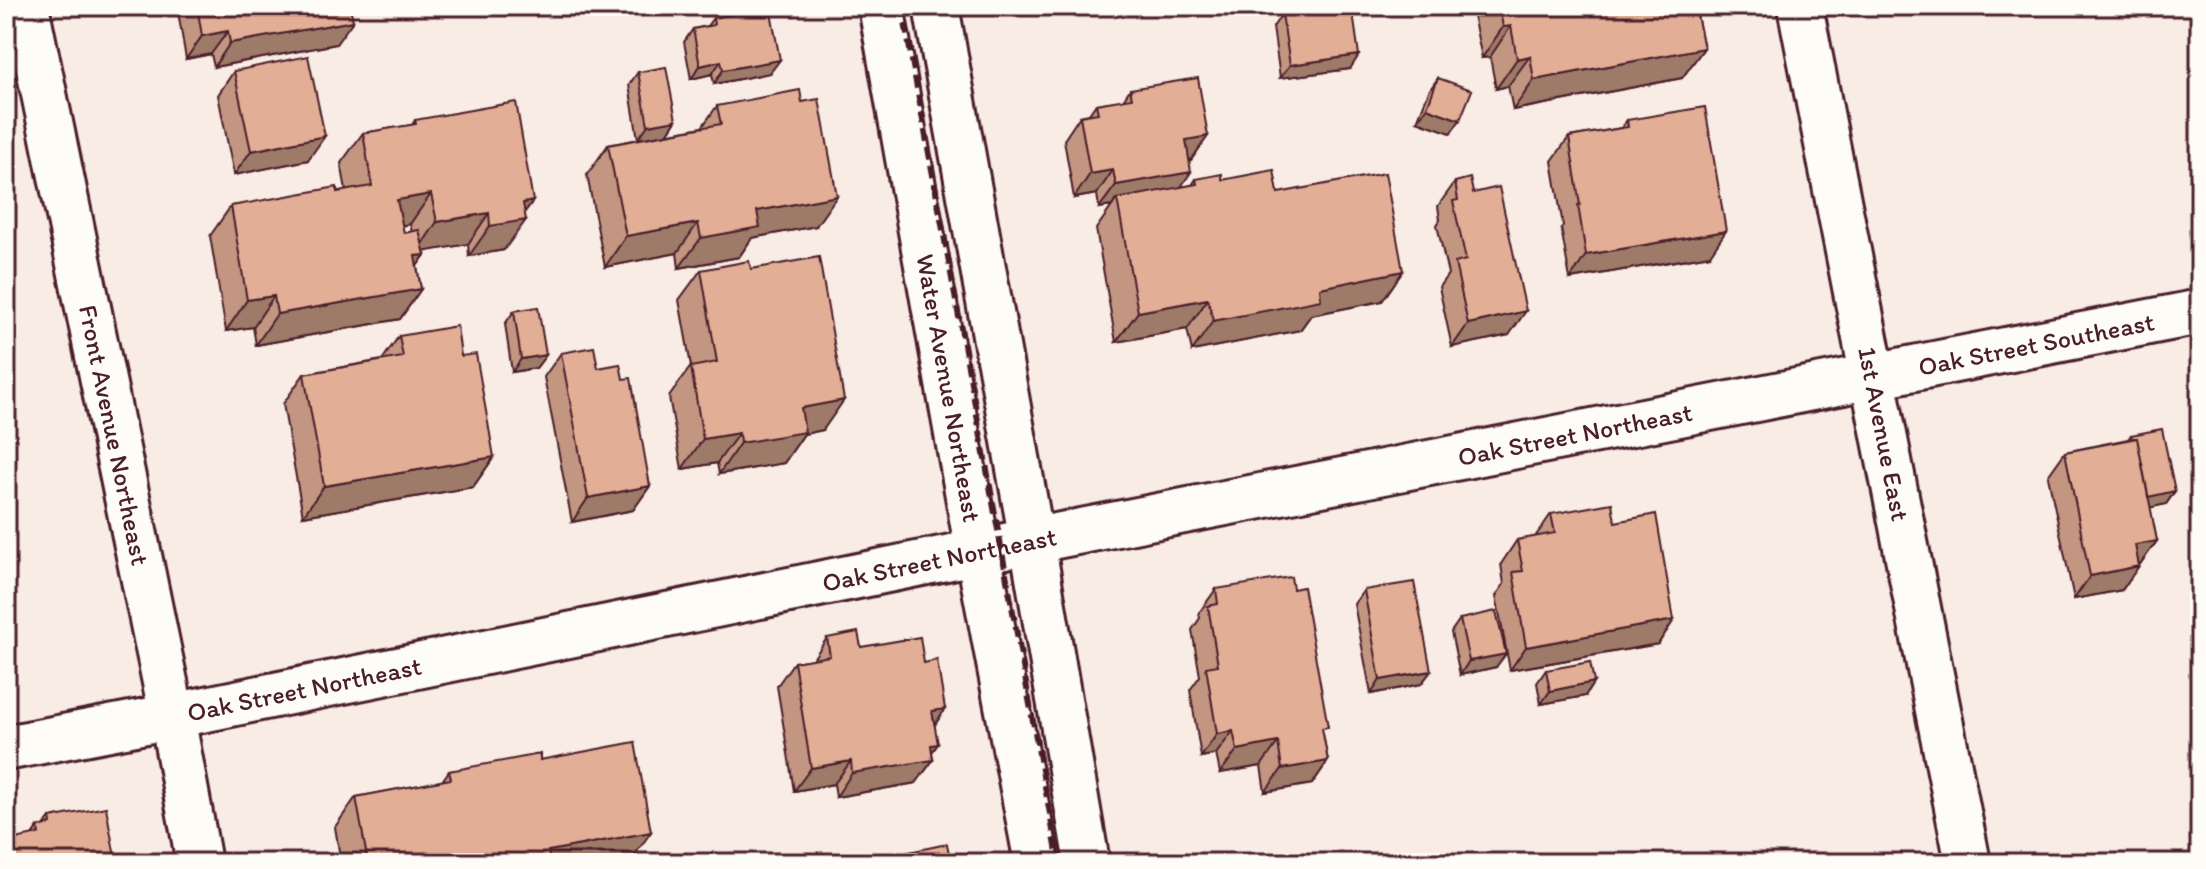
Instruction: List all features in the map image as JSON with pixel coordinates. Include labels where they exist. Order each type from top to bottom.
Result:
[{"type":"street","name":"Front Avenue Northeast","points":[[26,6],[172,716],[199,863]]},
{"type":"street","name":"Water Avenue Northeast","points":[[881,6],[1037,863]]},
{"type":"street","name":"Water Avenue Northeast","points":[[936,6],[1087,863]]},
{"type":"street","name":"1st Avenue East","points":[[1800,6],[1968,863]]},
{"type":"street","name":"Oak Street Southeast","points":[[1873,376],[2200,312]]},
{"type":"street","name":"Oak Street Northeast","points":[[6,748],[1032,541],[1873,376]]},
{"type":"building","points":[[197,6],[350,6],[353,21],[230,43],[228,31],[202,36]]},
{"type":"building","points":[[1352,6],[1359,55],[1290,65],[1282,14]]},
{"type":"building","points":[[1499,6],[1695,6],[1704,48],[1534,80],[1530,56],[1517,59],[1511,26],[1503,27]]},
{"type":"building","points":[[770,7],[780,60],[723,70],[721,61],[700,66],[693,29],[714,25],[713,18]]},
{"type":"building","points":[[308,56],[325,136],[251,151],[234,71]]},
{"type":"building","points":[[666,67],[676,120],[648,125],[638,72]]},
{"type":"building","points":[[1198,78],[1208,136],[1186,140],[1191,172],[1116,185],[1113,170],[1090,174],[1080,116],[1098,113],[1096,104],[1132,98],[1130,89]]},
{"type":"building","points":[[1438,78],[1472,90],[1460,120],[1427,108]]},
{"type":"building","points":[[800,90],[802,102],[819,99],[837,196],[757,211],[760,227],[701,238],[698,223],[626,236],[608,145],[721,124],[717,106]]},
{"type":"building","points":[[516,102],[533,201],[523,203],[526,220],[490,226],[489,213],[437,222],[431,194],[397,200],[404,233],[419,230],[425,255],[415,256],[421,289],[277,314],[274,296],[247,300],[231,206],[337,187],[337,192],[372,186],[363,133],[416,124],[415,120]]},
{"type":"building","points":[[1705,107],[1726,231],[1586,255],[1569,137],[1628,127],[1627,120]]},
{"type":"building","points":[[1274,170],[1278,193],[1385,173],[1403,271],[1320,288],[1321,300],[1213,321],[1208,299],[1138,312],[1117,199],[1197,184],[1196,179],[1222,174],[1222,180]]},
{"type":"building","points":[[1470,178],[1473,193],[1499,187],[1526,311],[1468,324],[1455,263],[1466,260],[1453,201],[1458,200],[1455,182]]},
{"type":"building","points":[[819,257],[844,400],[801,408],[805,432],[740,443],[739,433],[703,439],[691,367],[717,362],[701,270],[749,261],[751,269]]},
{"type":"building","points":[[538,307],[546,355],[521,359],[514,311]]},
{"type":"building","points":[[457,326],[461,356],[476,354],[494,457],[324,486],[304,374],[403,357],[399,336]]},
{"type":"building","points":[[594,347],[598,368],[620,364],[623,379],[631,378],[650,486],[588,498],[561,353]]},
{"type":"building","points":[[2162,429],[2175,491],[2148,497],[2137,438],[2131,435]]},
{"type":"building","points":[[2137,438],[2157,541],[2135,545],[2139,566],[2090,576],[2065,452]]},
{"type":"building","points":[[1612,503],[1615,522],[1656,514],[1674,620],[1526,647],[1513,572],[1523,571],[1517,540],[1555,533],[1551,514]]},
{"type":"building","points":[[1291,577],[1293,589],[1303,587],[1328,727],[1322,728],[1328,761],[1282,769],[1278,742],[1237,750],[1233,731],[1217,734],[1206,667],[1218,665],[1208,606],[1218,604],[1216,589]]},
{"type":"building","points":[[1414,582],[1431,671],[1380,680],[1364,590]]},
{"type":"building","points":[[1496,611],[1506,654],[1469,661],[1460,619]]},
{"type":"building","points":[[858,632],[861,647],[920,637],[924,663],[937,660],[945,709],[932,711],[938,744],[931,745],[933,760],[852,773],[851,761],[811,768],[794,662],[830,656],[827,638]]},
{"type":"building","points":[[1590,662],[1594,682],[1550,691],[1546,670]]},
{"type":"building","points":[[635,742],[651,832],[548,851],[550,863],[368,863],[356,797],[451,779],[449,771],[540,754],[540,760]]},
{"type":"building","points":[[106,807],[116,863],[6,863],[6,841],[39,834],[38,827],[51,824],[50,818]]},
{"type":"building","points":[[947,844],[951,863],[857,863]]},
{"type":"railway","points":[[902,6],[1059,863]]}]
